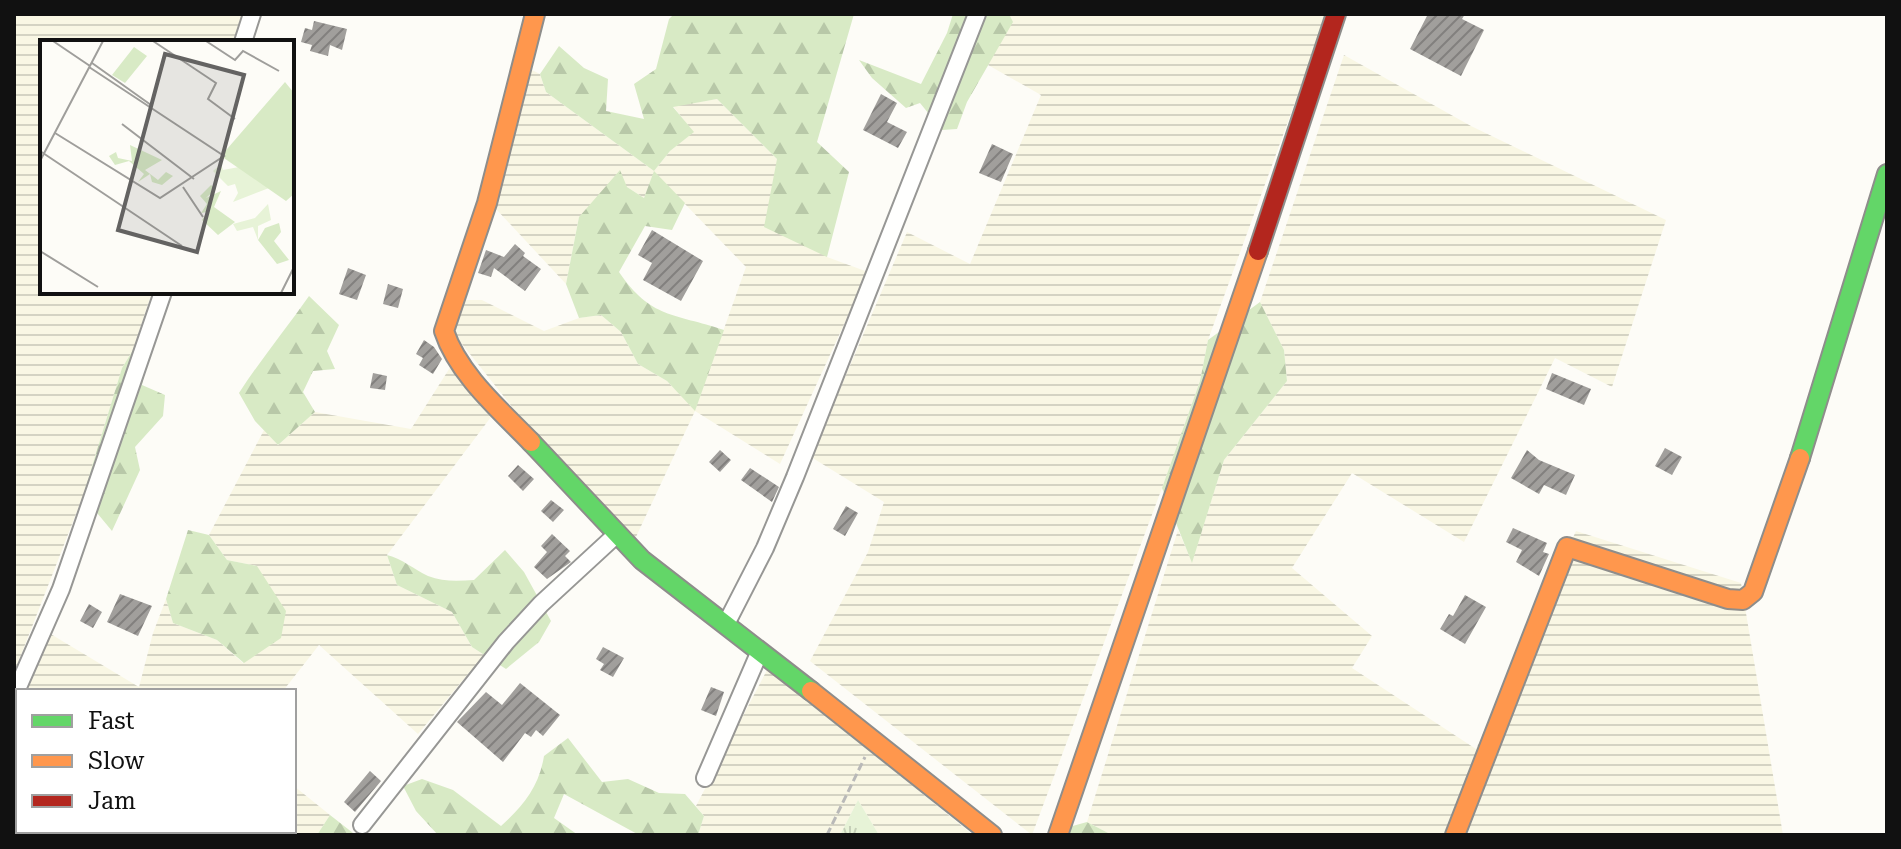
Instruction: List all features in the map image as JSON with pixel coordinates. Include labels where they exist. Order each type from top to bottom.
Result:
[{"type":"street","points":[[244,40],[252,14]]},
{"type":"street","points":[[535,14],[487,203],[444,331],[448,343],[480,388],[642,560],[992,835]]},
{"type":"street","points":[[726,624],[765,548],[795,477],[977,14]]},
{"type":"street","points":[[1058,835],[1201,423],[1336,14]]},
{"type":"street","points":[[1455,835],[1567,547],[1728,599],[1743,600],[1753,592],[1811,427],[1887,174]]},
{"type":"street","points":[[18,687],[61,589],[162,294]]},
{"type":"street","points":[[362,825],[506,642],[541,604],[617,534]]},
{"type":"street","points":[[705,778],[760,651]]},
{"type":"path","points":[[827,835],[873,739]]},
{"type":"shaded area","points":[[14,14],[242,14],[234,40],[40,40],[40,294],[151,294],[133,350],[122,368],[83,496],[14,673]]},
{"type":"shaded area","points":[[1009,14],[1327,15],[1208,340],[1200,381],[1162,488],[1032,835],[810,661],[868,552],[884,502],[811,457],[907,232],[970,264],[1041,95],[988,65],[1012,22]]},
{"type":"shaded area","points":[[1344,55],[1471,126],[1666,220],[1612,387],[1555,358],[1464,542],[1352,473],[1292,568],[1372,636],[1352,668],[1476,749],[1576,531],[1741,583],[1783,835],[1112,835],[1087,822],[1178,530],[1192,562],[1224,460],[1287,381],[1284,350],[1260,302]]},
{"type":"shaded area","points":[[530,69],[540,74],[546,92],[654,171],[670,151],[693,132],[673,106],[717,99],[777,159],[827,257],[868,272],[780,464],[695,411],[635,539],[537,438],[454,334],[460,300],[482,300],[544,331],[579,318],[601,315],[621,332],[638,364],[667,381],[695,410],[746,267],[654,172],[644,198],[627,187],[579,217],[566,284],[496,209]]},
{"type":"shaded area","points":[[451,366],[494,413],[387,555],[397,585],[452,612],[472,647],[484,655],[418,734],[319,645],[285,689],[26,689],[49,633],[139,687],[153,633],[166,599],[173,623],[217,640],[243,663],[257,566],[227,560],[209,535],[264,430],[278,445],[315,412],[411,429]]},
{"type":"shaded area","points":[[768,668],[973,835],[879,835],[858,800],[840,835],[698,835],[704,816],[696,806]]},
{"type":"shaded area","points":[[14,744],[16,833],[296,833],[296,788],[330,815],[317,835],[14,835]]},
{"type":"green space","points":[[674,14],[854,14],[817,142],[849,172],[827,257],[764,227],[777,159],[717,99],[673,107],[694,132],[670,151],[654,171],[546,92],[540,74],[559,46],[584,68],[608,79],[606,111],[644,119],[634,84],[656,69],[669,19]]},
{"type":"green space","points":[[953,14],[1009,14],[1013,22],[967,102],[957,129],[942,130],[920,103],[906,108],[872,78],[859,60],[921,84],[947,33]]},
{"type":"green space","points":[[620,170],[627,187],[644,198],[654,171],[685,203],[672,230],[645,226],[619,272],[653,307],[724,330],[695,411],[667,381],[638,364],[621,332],[601,315],[579,318],[566,284],[579,217]]},
{"type":"green space","points":[[309,296],[339,325],[327,351],[335,369],[313,371],[303,392],[315,412],[278,445],[255,421],[239,393]]},
{"type":"green space","points":[[1260,302],[1284,350],[1287,381],[1224,460],[1192,563],[1162,488],[1200,381],[1208,340]]},
{"type":"green space","points":[[133,350],[148,358],[142,385],[165,395],[163,416],[135,447],[140,470],[112,531],[83,496],[122,368]]},
{"type":"green space","points":[[188,530],[209,535],[227,560],[257,566],[286,611],[281,638],[244,663],[217,640],[173,623],[166,599]]},
{"type":"green space","points":[[505,550],[524,572],[551,621],[539,642],[506,669],[472,647],[452,612],[397,585],[387,555],[434,578],[462,581],[474,580]]},
{"type":"green space","points":[[568,738],[602,782],[628,779],[659,793],[685,794],[704,816],[698,835],[639,835],[564,794],[554,818],[578,835],[438,835],[416,811],[403,786],[422,779],[453,790],[501,826],[529,795],[544,756]]},
{"type":"green space","points":[[858,800],[879,835],[840,835]]},
{"type":"green space","points":[[330,815],[353,833],[367,835],[317,835]]},
{"type":"green space","points":[[1087,822],[1112,835],[1040,835]]},
{"type":"building","points":[[1428,14],[1465,14],[1462,19],[1484,30],[1461,76],[1410,49]]},
{"type":"building","points":[[314,21],[347,29],[342,50],[330,45],[328,56],[310,51],[312,45],[301,42],[305,28],[312,30]]},
{"type":"building","points":[[881,94],[897,103],[887,122],[907,132],[898,148],[863,130]]},
{"type":"building","points":[[992,144],[1013,154],[1001,182],[979,173]]},
{"type":"building","points":[[652,230],[703,261],[681,301],[643,280],[652,263],[638,255]]},
{"type":"building","points":[[515,244],[525,253],[523,256],[541,269],[525,291],[494,268],[491,277],[478,273],[486,250],[504,257]]},
{"type":"building","points":[[348,268],[366,275],[357,300],[339,294]]},
{"type":"building","points":[[388,284],[403,289],[398,308],[383,304]]},
{"type":"building","points":[[424,340],[434,347],[442,359],[433,374],[419,365],[423,358],[416,354]]},
{"type":"building","points":[[373,373],[387,376],[385,390],[370,388]]},
{"type":"building","points":[[1552,373],[1591,389],[1584,405],[1546,389]]},
{"type":"building","points":[[1665,448],[1682,457],[1672,475],[1655,466]]},
{"type":"building","points":[[720,450],[731,460],[720,472],[709,462]]},
{"type":"building","points":[[1527,450],[1539,460],[1575,475],[1566,495],[1544,485],[1539,494],[1511,478]]},
{"type":"building","points":[[518,465],[534,479],[523,491],[508,476]]},
{"type":"building","points":[[750,468],[779,487],[772,502],[741,480]]},
{"type":"building","points":[[551,500],[564,510],[553,522],[541,511]]},
{"type":"building","points":[[846,506],[858,513],[845,536],[833,529]]},
{"type":"building","points":[[1513,528],[1547,543],[1543,552],[1549,554],[1539,576],[1516,562],[1522,550],[1506,542]]},
{"type":"building","points":[[552,534],[570,551],[565,556],[571,562],[547,579],[534,567],[547,552],[541,546]]},
{"type":"building","points":[[120,594],[152,606],[138,636],[107,622]]},
{"type":"building","points":[[1465,595],[1486,607],[1465,644],[1440,629],[1449,614],[1453,616]]},
{"type":"building","points":[[89,604],[102,612],[93,628],[80,621]]},
{"type":"building","points":[[603,647],[624,658],[613,677],[600,670],[604,664],[596,659]]},
{"type":"building","points":[[520,683],[560,715],[543,736],[536,730],[531,737],[525,733],[503,762],[457,722],[486,692],[502,705]]},
{"type":"building","points":[[711,687],[724,692],[716,716],[701,710]]},
{"type":"building","points":[[370,771],[381,781],[355,812],[344,802]]},
{"type":"traffic: fast","points":[[1800,458],[1887,174]]},
{"type":"traffic: fast","points":[[531,442],[642,560],[811,691]]},
{"type":"traffic: slow","points":[[531,442],[470,377],[450,347],[444,331],[487,203],[535,14]]},
{"type":"traffic: slow","points":[[1058,835],[1258,251]]},
{"type":"traffic: slow","points":[[1455,835],[1567,547],[1728,599],[1743,600],[1753,592],[1800,458]]},
{"type":"traffic: slow","points":[[811,691],[992,835]]},
{"type":"traffic: jam","points":[[1258,251],[1336,14]]}]
